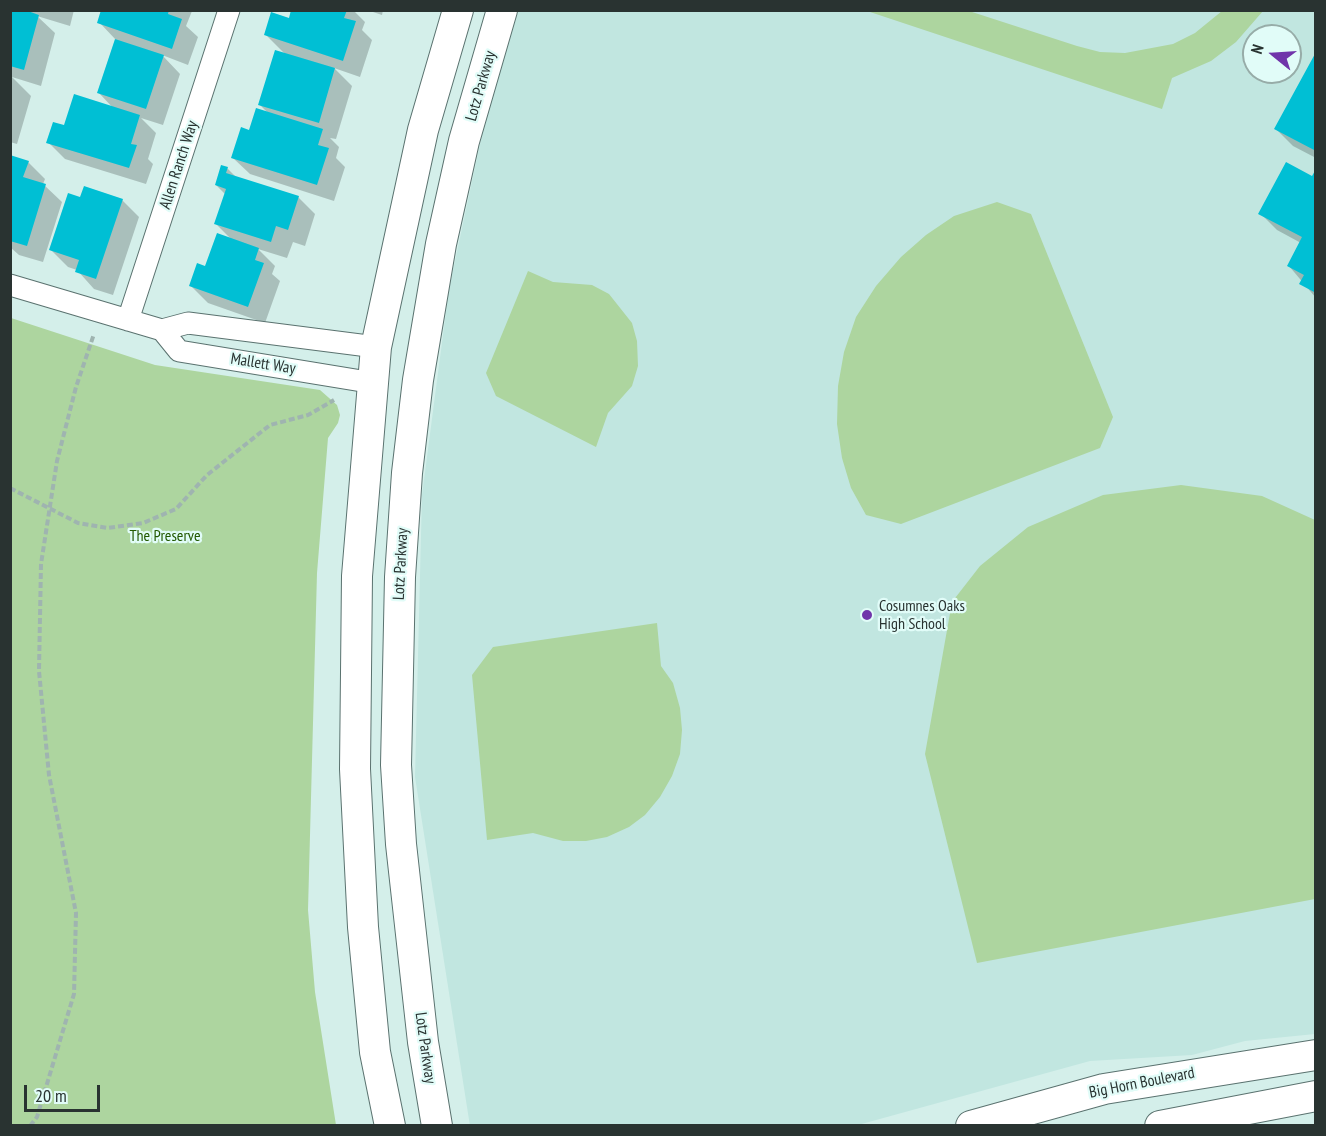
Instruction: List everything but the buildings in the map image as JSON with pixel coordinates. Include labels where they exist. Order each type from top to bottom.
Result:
[{"type":"street","name":"Allen Ranch Way","points":[[128,320],[229,10]]},
{"type":"street","points":[[390,1125],[375,1052],[363,927],[355,769],[357,576],[364,469],[376,347],[423,130],[458,10]]},
{"type":"street","name":"Lotz Parkway","points":[[437,1125],[423,1042],[397,788],[400,577],[407,473],[418,380],[441,244],[464,141],[502,10]]},
{"type":"street","name":"Mallett Way","points":[[10,285],[162,330],[188,323],[376,347]]},
{"type":"street","name":"Mallett Way","points":[[162,330],[179,351],[374,383]]},
{"type":"street","name":"Big Horn Boulevard","points":[[971,1125],[1104,1089],[1316,1055]]},
{"type":"street","points":[[1160,1125],[1316,1096]]},
{"type":"path","points":[[30,1125],[37,1117],[74,994],[76,913],[49,775],[39,671],[41,564],[57,461],[73,398],[102,313]]},
{"type":"path","points":[[10,488],[78,523],[108,528],[143,523],[176,509],[207,475],[270,425],[308,415],[339,396]]},
{"type":"shaded area","name":"Cosumnes Oaks High School","points":[[518,11],[1315,11],[1315,1034],[1245,1041],[1192,1055],[1090,1061],[858,1125],[470,1126],[415,777],[422,495],[449,289],[483,130]]},
{"type":"green space","points":[[867,11],[969,11],[1077,46],[1100,52],[1125,53],[1173,44],[1195,33],[1222,11],[1263,11],[1252,24],[1242,24],[1242,35],[1211,61],[1172,78],[1162,109]]},
{"type":"green space","points":[[997,202],[1031,214],[1113,417],[1100,448],[901,524],[866,515],[851,488],[842,458],[837,424],[838,386],[844,352],[856,317],[876,286],[901,257],[926,235],[954,216]]},
{"type":"green space","points":[[528,271],[553,282],[592,285],[609,294],[632,323],[637,341],[638,366],[632,386],[608,413],[596,447],[496,396],[486,373]]},
{"type":"green space","name":"The Preserve","points":[[11,318],[155,365],[320,390],[337,405],[340,415],[338,423],[328,438],[317,573],[308,910],[315,992],[336,1125],[11,1125]]},
{"type":"green space","points":[[1181,485],[1262,496],[1315,520],[1315,899],[977,963],[925,754],[952,602],[980,566],[1028,527],[1103,495]]},
{"type":"green space","points":[[657,623],[661,666],[673,683],[680,708],[682,730],[680,754],[672,776],[660,797],[645,815],[629,827],[607,837],[586,841],[563,841],[533,833],[487,840],[472,675],[493,647]]},
{"type":"place","name":"Cosumnes Oaks High School","points":[[867,615]]}]
